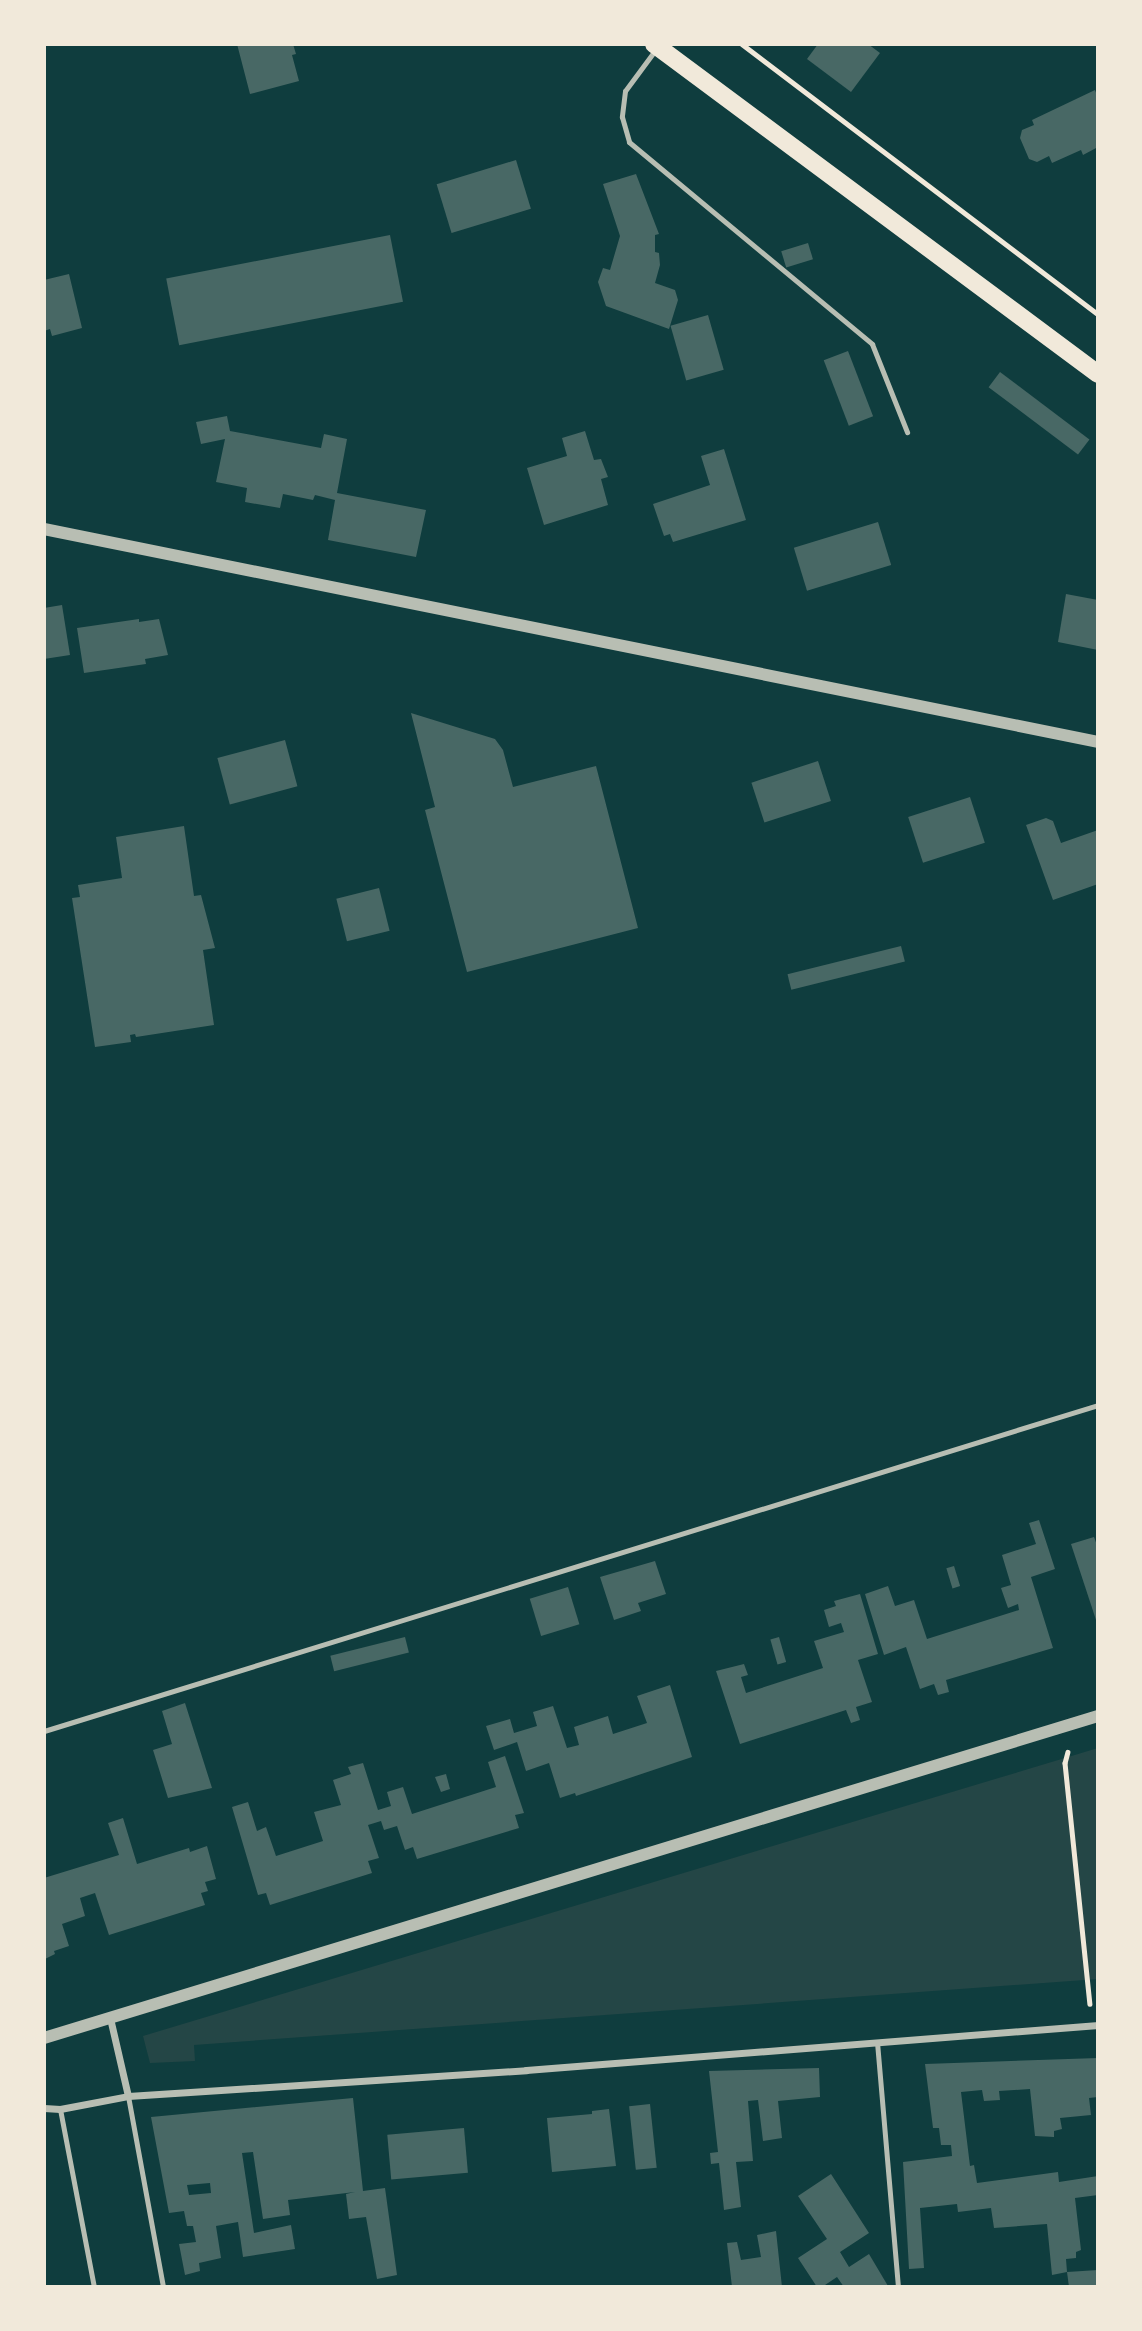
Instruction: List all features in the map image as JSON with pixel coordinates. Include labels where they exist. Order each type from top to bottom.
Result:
[{"type":"main road","points":[[656,45],[1098,374]]},
{"type":"street","points":[[44,529],[1098,742]]},
{"type":"street","points":[[44,2038],[1098,1716]]},
{"type":"street","points":[[110,2018],[128,2096]]},
{"type":"street","points":[[44,2108],[60,2109],[128,2096],[526,2070],[1095,2025]]},
{"type":"lane","points":[[656,45],[625,91],[622,117],[629,142],[872,344],[907,432]]},
{"type":"lane","points":[[44,1731],[1098,1405]]},
{"type":"lane","points":[[877,2042],[898,2287]]},
{"type":"lane","points":[[128,2096],[163,2287]]},
{"type":"lane","points":[[60,2109],[93,2287]]},
{"type":"path","points":[[742,44],[1098,314]]},
{"type":"path","points":[[1073,1723],[1065,1763],[1095,2025]]},
{"type":"shaded area","points":[[1098,1748],[1098,1979],[194,2045],[195,2061],[150,2063],[143,2036]]},
{"type":"building","points":[[237,44],[293,44],[296,54],[292,55],[299,81],[250,94]]},
{"type":"building","points":[[818,44],[868,44],[880,53],[851,92],[807,59]]},
{"type":"building","points":[[1095,90],[1098,98],[1098,147],[1083,155],[1081,150],[1052,163],[1049,156],[1037,162],[1029,159],[1020,138],[1022,130],[1034,125],[1032,120]]},
{"type":"building","points":[[516,160],[531,209],[452,233],[437,184]]},
{"type":"building","points":[[636,174],[659,234],[655,235],[655,252],[659,253],[660,265],[655,283],[675,290],[678,300],[669,329],[606,306],[598,282],[603,268],[610,270],[620,236],[603,184]]},
{"type":"building","points":[[390,235],[403,302],[179,345],[166,279]]},
{"type":"building","points":[[808,243],[813,259],[786,267],[781,251]]},
{"type":"building","points":[[69,274],[82,328],[52,336],[50,329],[44,331],[44,280]]},
{"type":"building","points":[[708,315],[724,370],[686,381],[671,326]]},
{"type":"building","points":[[848,351],[873,416],[849,426],[824,360]]},
{"type":"building","points":[[1000,372],[1089,439],[1078,455],[989,387]]},
{"type":"building","points":[[227,416],[230,431],[321,448],[324,434],[347,439],[337,493],[426,510],[416,557],[328,540],[335,500],[315,495],[313,500],[283,494],[280,508],[245,502],[247,488],[216,482],[225,439],[201,444],[196,422]]},
{"type":"building","points":[[585,431],[594,460],[601,459],[608,477],[601,479],[608,505],[544,525],[527,468],[567,456],[562,438]]},
{"type":"building","points":[[724,449],[746,520],[673,542],[670,534],[664,536],[653,504],[710,485],[701,456]]},
{"type":"building","points":[[878,522],[891,565],[807,591],[794,548]]},
{"type":"building","points":[[1066,594],[1098,600],[1098,650],[1058,642]]},
{"type":"building","points":[[62,605],[70,655],[44,659],[44,608]]},
{"type":"building","points":[[139,619],[139,622],[159,619],[168,655],[145,659],[146,664],[84,673],[77,628]]},
{"type":"building","points":[[411,713],[495,739],[503,750],[513,787],[596,766],[638,928],[467,972],[425,810],[435,807]]},
{"type":"building","points":[[285,740],[297,786],[230,804],[217,758]]},
{"type":"building","points":[[818,761],[831,801],[764,823],[751,783]]},
{"type":"building","points":[[970,797],[985,843],[923,863],[908,817]]},
{"type":"building","points":[[1046,818],[1053,821],[1061,843],[1098,830],[1098,884],[1053,900],[1026,825]]},
{"type":"building","points":[[184,826],[194,896],[201,895],[215,948],[203,950],[214,1025],[136,1037],[135,1034],[130,1035],[131,1042],[95,1047],[72,898],[80,897],[78,885],[122,878],[116,837]]},
{"type":"building","points":[[379,888],[390,931],[347,941],[336,899]]},
{"type":"building","points":[[901,946],[905,962],[791,990],[787,974]]},
{"type":"building","points":[[1039,1520],[1055,1569],[1031,1577],[1053,1648],[946,1680],[949,1692],[938,1695],[934,1684],[920,1689],[906,1647],[884,1655],[865,1594],[888,1586],[895,1606],[914,1600],[927,1639],[1019,1610],[1018,1604],[1008,1608],[1001,1588],[1011,1585],[1002,1555],[1036,1544],[1029,1523]]},
{"type":"building","points":[[1094,1537],[1098,1548],[1098,1626],[1071,1544]]},
{"type":"building","points":[[655,1561],[666,1594],[638,1603],[641,1611],[614,1620],[600,1577]]},
{"type":"building","points":[[954,1566],[960,1586],[952,1588],[946,1568]]},
{"type":"building","points":[[568,1587],[579,1624],[541,1636],[530,1599]]},
{"type":"building","points":[[860,1594],[878,1654],[858,1660],[872,1702],[856,1707],[860,1720],[851,1723],[846,1710],[740,1744],[716,1671],[744,1664],[748,1675],[741,1677],[746,1693],[823,1668],[814,1641],[844,1632],[841,1623],[829,1627],[824,1610],[836,1606],[834,1601]]},
{"type":"building","points":[[405,1637],[409,1653],[334,1671],[330,1656]]},
{"type":"building","points":[[779,1637],[786,1662],[778,1664],[770,1639]]},
{"type":"building","points":[[670,1685],[692,1757],[576,1796],[575,1793],[560,1798],[549,1763],[526,1771],[517,1742],[494,1750],[486,1726],[510,1719],[514,1733],[537,1726],[533,1712],[553,1706],[567,1748],[579,1745],[574,1727],[608,1716],[613,1734],[647,1723],[637,1696]]},
{"type":"building","points":[[185,1703],[212,1788],[168,1798],[153,1750],[172,1744],[162,1711]]},
{"type":"building","points":[[505,1756],[524,1813],[515,1815],[519,1828],[417,1859],[413,1847],[405,1850],[397,1826],[384,1830],[381,1821],[368,1825],[379,1858],[368,1861],[372,1873],[270,1905],[266,1893],[258,1895],[232,1807],[248,1802],[257,1831],[266,1827],[276,1856],[323,1841],[314,1812],[341,1805],[333,1780],[351,1774],[348,1767],[363,1763],[378,1810],[391,1806],[387,1792],[403,1787],[412,1814],[496,1787],[488,1762]]},
{"type":"building","points":[[446,1774],[450,1789],[441,1792],[435,1777]]},
{"type":"building","points":[[123,1818],[137,1864],[189,1848],[190,1852],[207,1846],[216,1879],[205,1882],[208,1891],[201,1893],[205,1905],[109,1935],[95,1893],[80,1898],[85,1916],[62,1924],[69,1946],[54,1951],[55,1954],[45,1959],[44,1878],[119,1855],[108,1823]]},
{"type":"building","points":[[1098,2058],[1098,2097],[1089,2098],[1091,2115],[1060,2118],[1062,2129],[1054,2131],[1054,2137],[1035,2136],[1030,2089],[999,2091],[1000,2100],[984,2101],[982,2090],[961,2092],[970,2166],[974,2165],[977,2183],[1058,2172],[1059,2182],[1098,2176],[1098,2195],[1075,2198],[1081,2250],[1076,2252],[1076,2258],[1066,2259],[1067,2272],[1052,2275],[1047,2224],[994,2228],[991,2208],[958,2212],[957,2204],[920,2208],[924,2268],[909,2269],[903,2162],[952,2156],[951,2145],[941,2145],[939,2128],[933,2128],[925,2064]]},
{"type":"building","points":[[819,2068],[820,2097],[778,2101],[782,2138],[763,2141],[758,2100],[748,2101],[753,2161],[736,2162],[741,2207],[724,2210],[719,2163],[711,2164],[710,2153],[718,2152],[709,2071]]},
{"type":"building","points":[[353,2098],[363,2191],[385,2188],[397,2275],[377,2279],[366,2217],[349,2219],[346,2194],[355,2192],[288,2200],[290,2215],[263,2219],[253,2152],[242,2153],[254,2233],[291,2225],[295,2249],[243,2257],[238,2222],[216,2226],[221,2258],[199,2263],[200,2271],[185,2275],[179,2244],[196,2242],[193,2226],[187,2226],[184,2211],[169,2213],[151,2117]],"holes":[[[210,2183],[211,2193],[189,2195],[187,2185]]]},
{"type":"building","points":[[650,2104],[657,2168],[636,2170],[629,2106]]},
{"type":"building","points":[[609,2109],[616,2166],[552,2172],[547,2118],[592,2114],[592,2111]]},
{"type":"building","points":[[464,2128],[468,2173],[391,2180],[387,2135]]},
{"type":"building","points":[[831,2174],[869,2233],[840,2252],[849,2267],[869,2254],[888,2286],[886,2287],[844,2287],[837,2277],[822,2287],[817,2287],[798,2258],[827,2239],[798,2196]]},
{"type":"building","points":[[776,2231],[782,2287],[732,2287],[727,2243],[737,2242],[741,2260],[761,2257],[757,2235]]},
{"type":"building","points":[[1098,2270],[1098,2287],[1069,2287],[1067,2272]]}]
